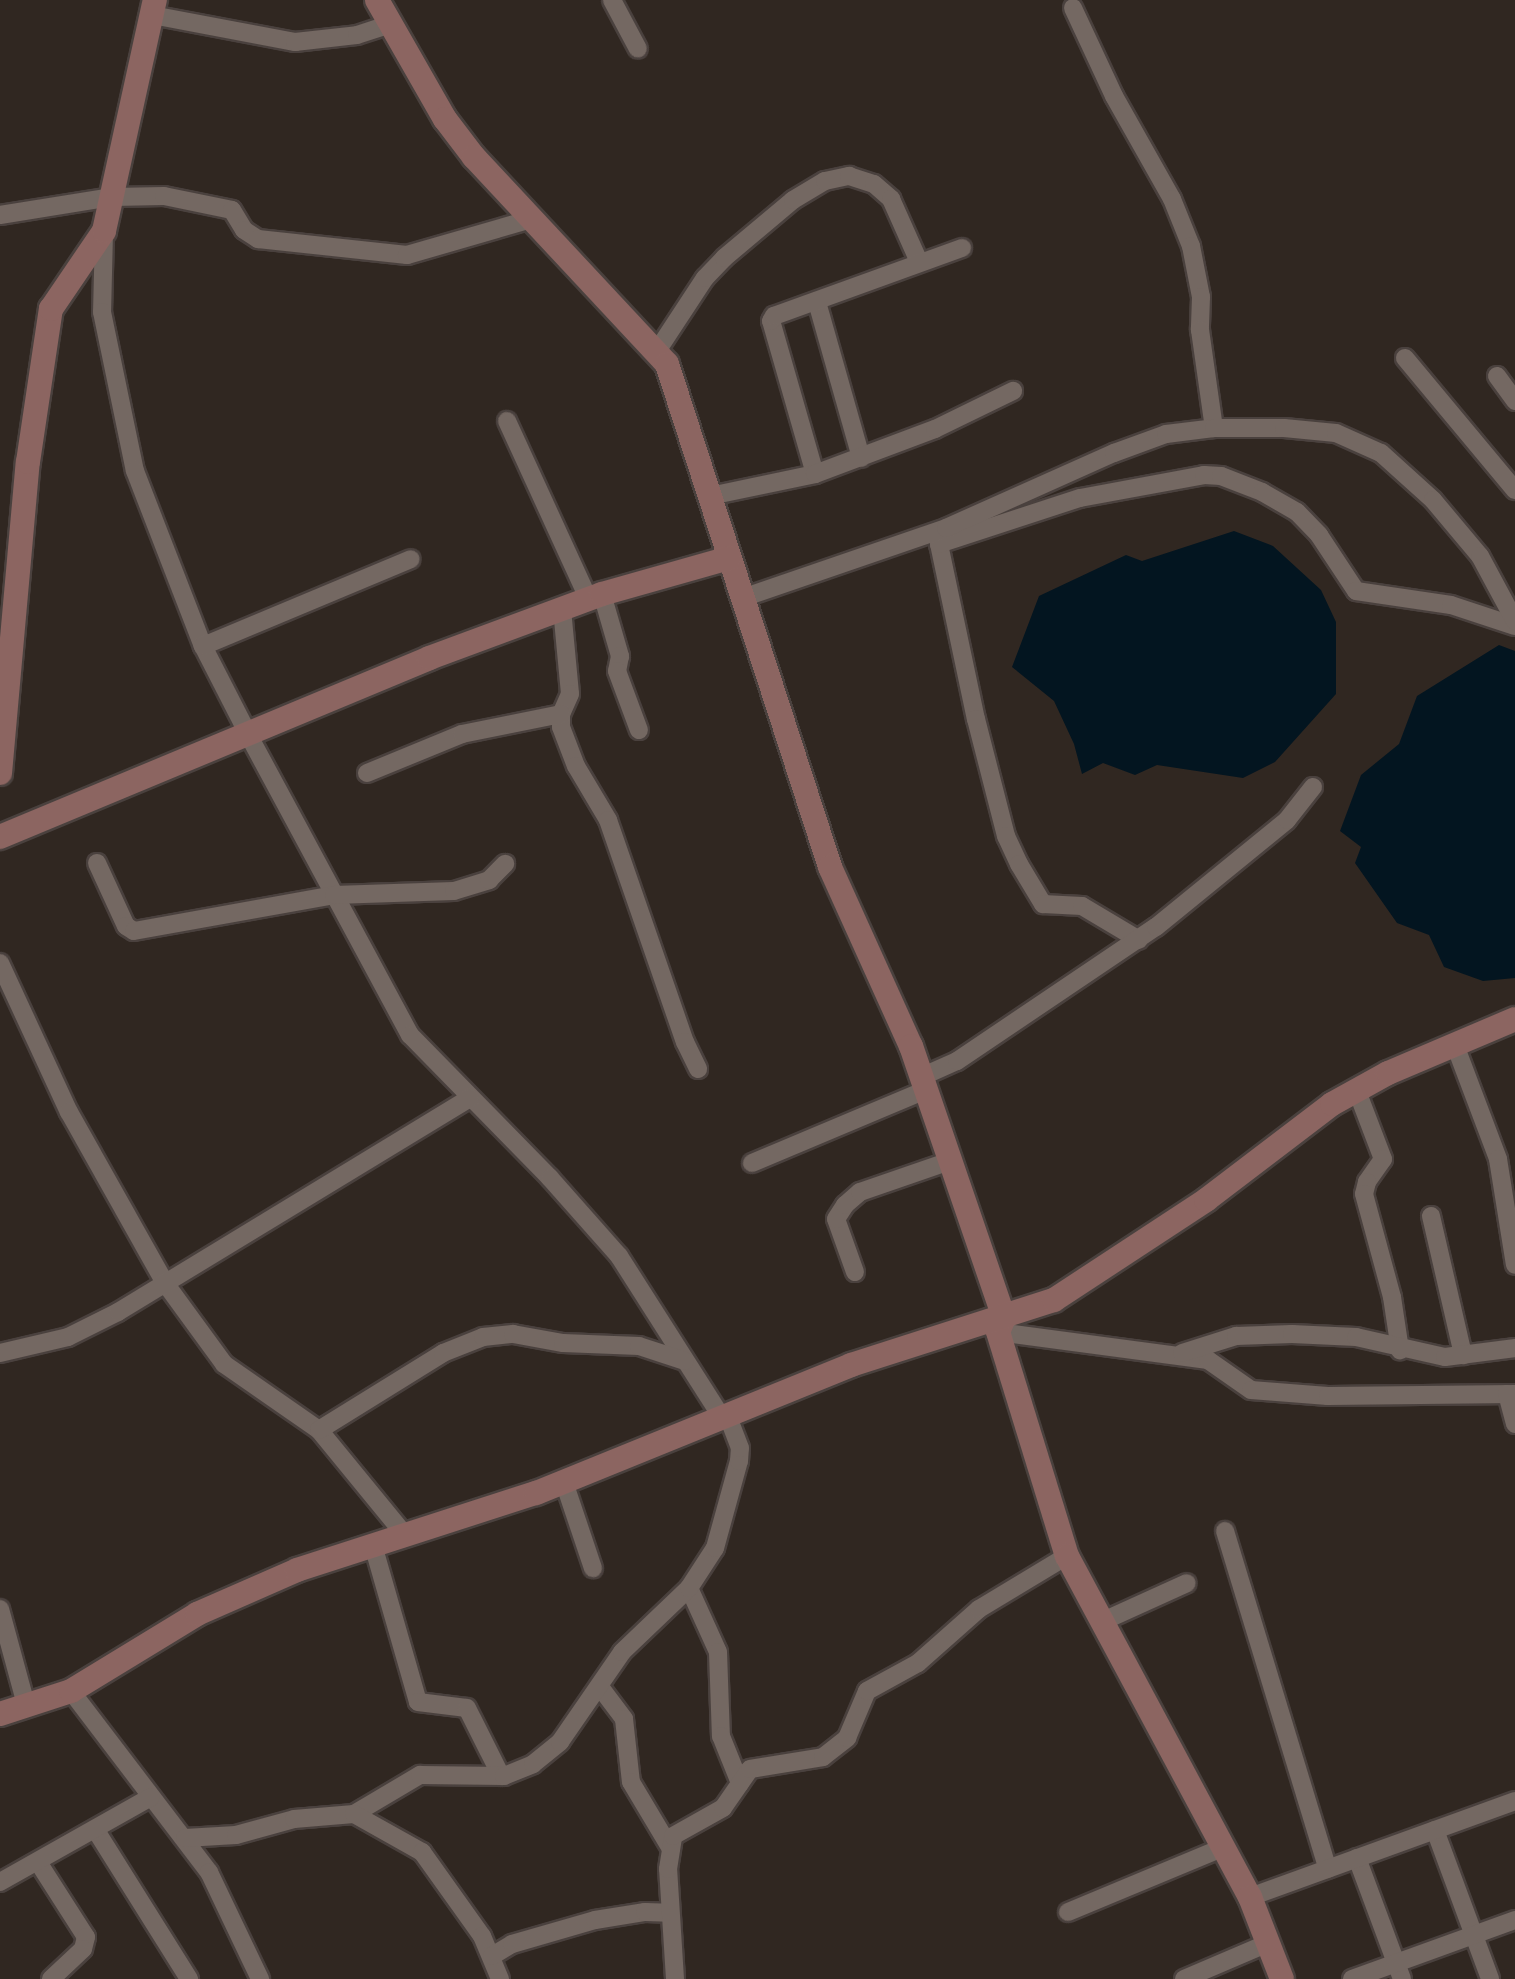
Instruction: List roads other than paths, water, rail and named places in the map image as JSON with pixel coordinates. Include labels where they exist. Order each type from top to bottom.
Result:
[{"type":"street","points":[[377,0],[445,119],[532,219],[667,363],[729,558],[745,597],[830,867],[924,1083],[950,1160],[1001,1325],[1067,1556],[1250,1897],[1282,1979]]},
{"type":"street","points":[[612,0],[638,50]]},
{"type":"street","points":[[186,1838],[236,1835],[294,1819],[354,1814],[426,1773],[501,1776],[533,1764],[560,1742],[622,1652],[689,1588],[715,1548],[735,1483],[740,1448],[724,1415],[685,1361],[619,1256],[550,1178],[410,1035],[203,646],[135,471],[102,312],[104,231],[154,8],[295,42],[357,35],[390,24]]},
{"type":"street","points":[[1073,8],[1114,96],[1172,199],[1191,246],[1201,297],[1199,330],[1214,428]]},
{"type":"street","points":[[657,351],[705,278],[724,258],[793,200],[825,181],[849,176],[874,184],[891,199],[919,262]]},
{"type":"street","points":[[0,215],[113,197],[200,201],[232,210],[244,230],[258,239],[376,253],[407,254],[532,219]]},
{"type":"street","points":[[0,774],[28,462],[51,309],[104,231]]},
{"type":"street","points":[[815,474],[771,321],[919,262],[962,248]]},
{"type":"street","points":[[817,302],[861,458]]},
{"type":"street","points":[[1405,358],[1515,491]]},
{"type":"street","points":[[1497,376],[1515,401]]},
{"type":"street","points":[[710,496],[815,474],[861,458],[1013,391]]},
{"type":"street","points":[[507,421],[595,596],[620,656],[617,671],[639,730]]},
{"type":"street","points":[[943,536],[1114,453],[1167,434],[1214,428],[1336,433],[1381,453],[1433,500],[1480,556],[1515,624]]},
{"type":"street","points":[[745,597],[943,536],[1080,498],[1203,475],[1221,476],[1262,492],[1297,512],[1319,535],[1356,591],[1451,605],[1515,624]]},
{"type":"street","points":[[943,536],[976,719],[1006,836],[1018,864],[1043,904],[1082,906],[1139,940]]},
{"type":"street","points":[[0,837],[249,736],[429,658],[595,596],[729,558]]},
{"type":"street","points":[[203,646],[411,559]]},
{"type":"street","points":[[562,609],[570,694],[561,714],[561,727],[576,766],[608,820],[685,1042],[698,1069]]},
{"type":"street","points":[[367,773],[463,734],[561,714]]},
{"type":"street","points":[[752,1163],[924,1083],[1139,940],[1287,820],[1313,787]]},
{"type":"street","points":[[97,863],[126,926],[134,931],[334,895],[454,891],[489,880],[505,864]]},
{"type":"street","points":[[0,963],[69,1111],[165,1283],[225,1364],[319,1430],[405,1535]]},
{"type":"street","points":[[0,1714],[71,1691],[245,1591],[373,1545],[564,1482],[724,1415],[928,1338],[1001,1325],[1098,1275],[1240,1176],[1332,1104],[1515,1018]]},
{"type":"street","points":[[1455,1045],[1507,1157],[1515,1265]]},
{"type":"street","points":[[1357,1091],[1383,1159],[1364,1194],[1395,1313],[1400,1350]]},
{"type":"street","points":[[0,1353],[68,1337],[165,1283],[470,1098]]},
{"type":"street","points":[[855,1272],[836,1219],[845,1205],[860,1192],[950,1160]]},
{"type":"street","points":[[1431,1216],[1463,1355]]},
{"type":"street","points":[[1001,1325],[1208,1360],[1251,1390],[1328,1396],[1511,1394],[1515,1424]]},
{"type":"street","points":[[319,1430],[443,1353],[484,1337],[513,1334],[563,1343],[639,1346],[685,1361]]},
{"type":"street","points":[[1175,1355],[1236,1336],[1292,1334],[1356,1337],[1400,1350],[1445,1357],[1515,1348]]},
{"type":"street","points":[[564,1482],[593,1568]]},
{"type":"street","points":[[1225,1531],[1328,1869]]},
{"type":"street","points":[[373,1545],[418,1702],[467,1708],[501,1776]]},
{"type":"street","points":[[676,1979],[669,1913],[673,1836],[723,1808],[750,1769],[823,1757],[846,1738],[867,1691],[918,1663],[979,1609],[1067,1556]]},
{"type":"street","points":[[1101,1622],[1187,1583]]},
{"type":"street","points":[[689,1588],[718,1652],[721,1736],[740,1783]]},
{"type":"street","points":[[0,1609],[26,1705]]},
{"type":"street","points":[[600,1687],[624,1719],[631,1782],[671,1849]]},
{"type":"street","points":[[71,1691],[151,1797],[186,1838],[209,1872],[260,1979]]},
{"type":"street","points":[[0,1882],[151,1797]]},
{"type":"street","points":[[1250,1897],[1515,1801]]},
{"type":"street","points":[[354,1814],[422,1852],[492,1956],[500,1979]]},
{"type":"street","points":[[95,1829],[189,1979]]},
{"type":"street","points":[[1435,1830],[1490,1979]]},
{"type":"street","points":[[1068,1912],[1222,1848]]},
{"type":"street","points":[[1357,1858],[1399,1971]]},
{"type":"street","points":[[38,1862],[86,1937],[83,1949],[51,1979]]},
{"type":"street","points":[[492,1956],[522,1940],[595,1920],[645,1912],[669,1913]]},
{"type":"street","points":[[1352,1979],[1399,1971],[1474,1935],[1515,1920]]},
{"type":"street","points":[[1184,1979],[1268,1943]]},
{"type":"water","points":[[1234,531],[1273,546],[1321,590],[1336,622],[1336,694],[1275,762],[1243,778],[1157,765],[1135,775],[1103,763],[1082,774],[1074,744],[1054,701],[1012,667],[1039,596],[1126,555],[1142,561]]},
{"type":"water","points":[[1499,645],[1515,651],[1515,978],[1483,981],[1444,967],[1429,935],[1397,923],[1355,863],[1361,847],[1340,831],[1361,775],[1399,744],[1417,696]]}]
